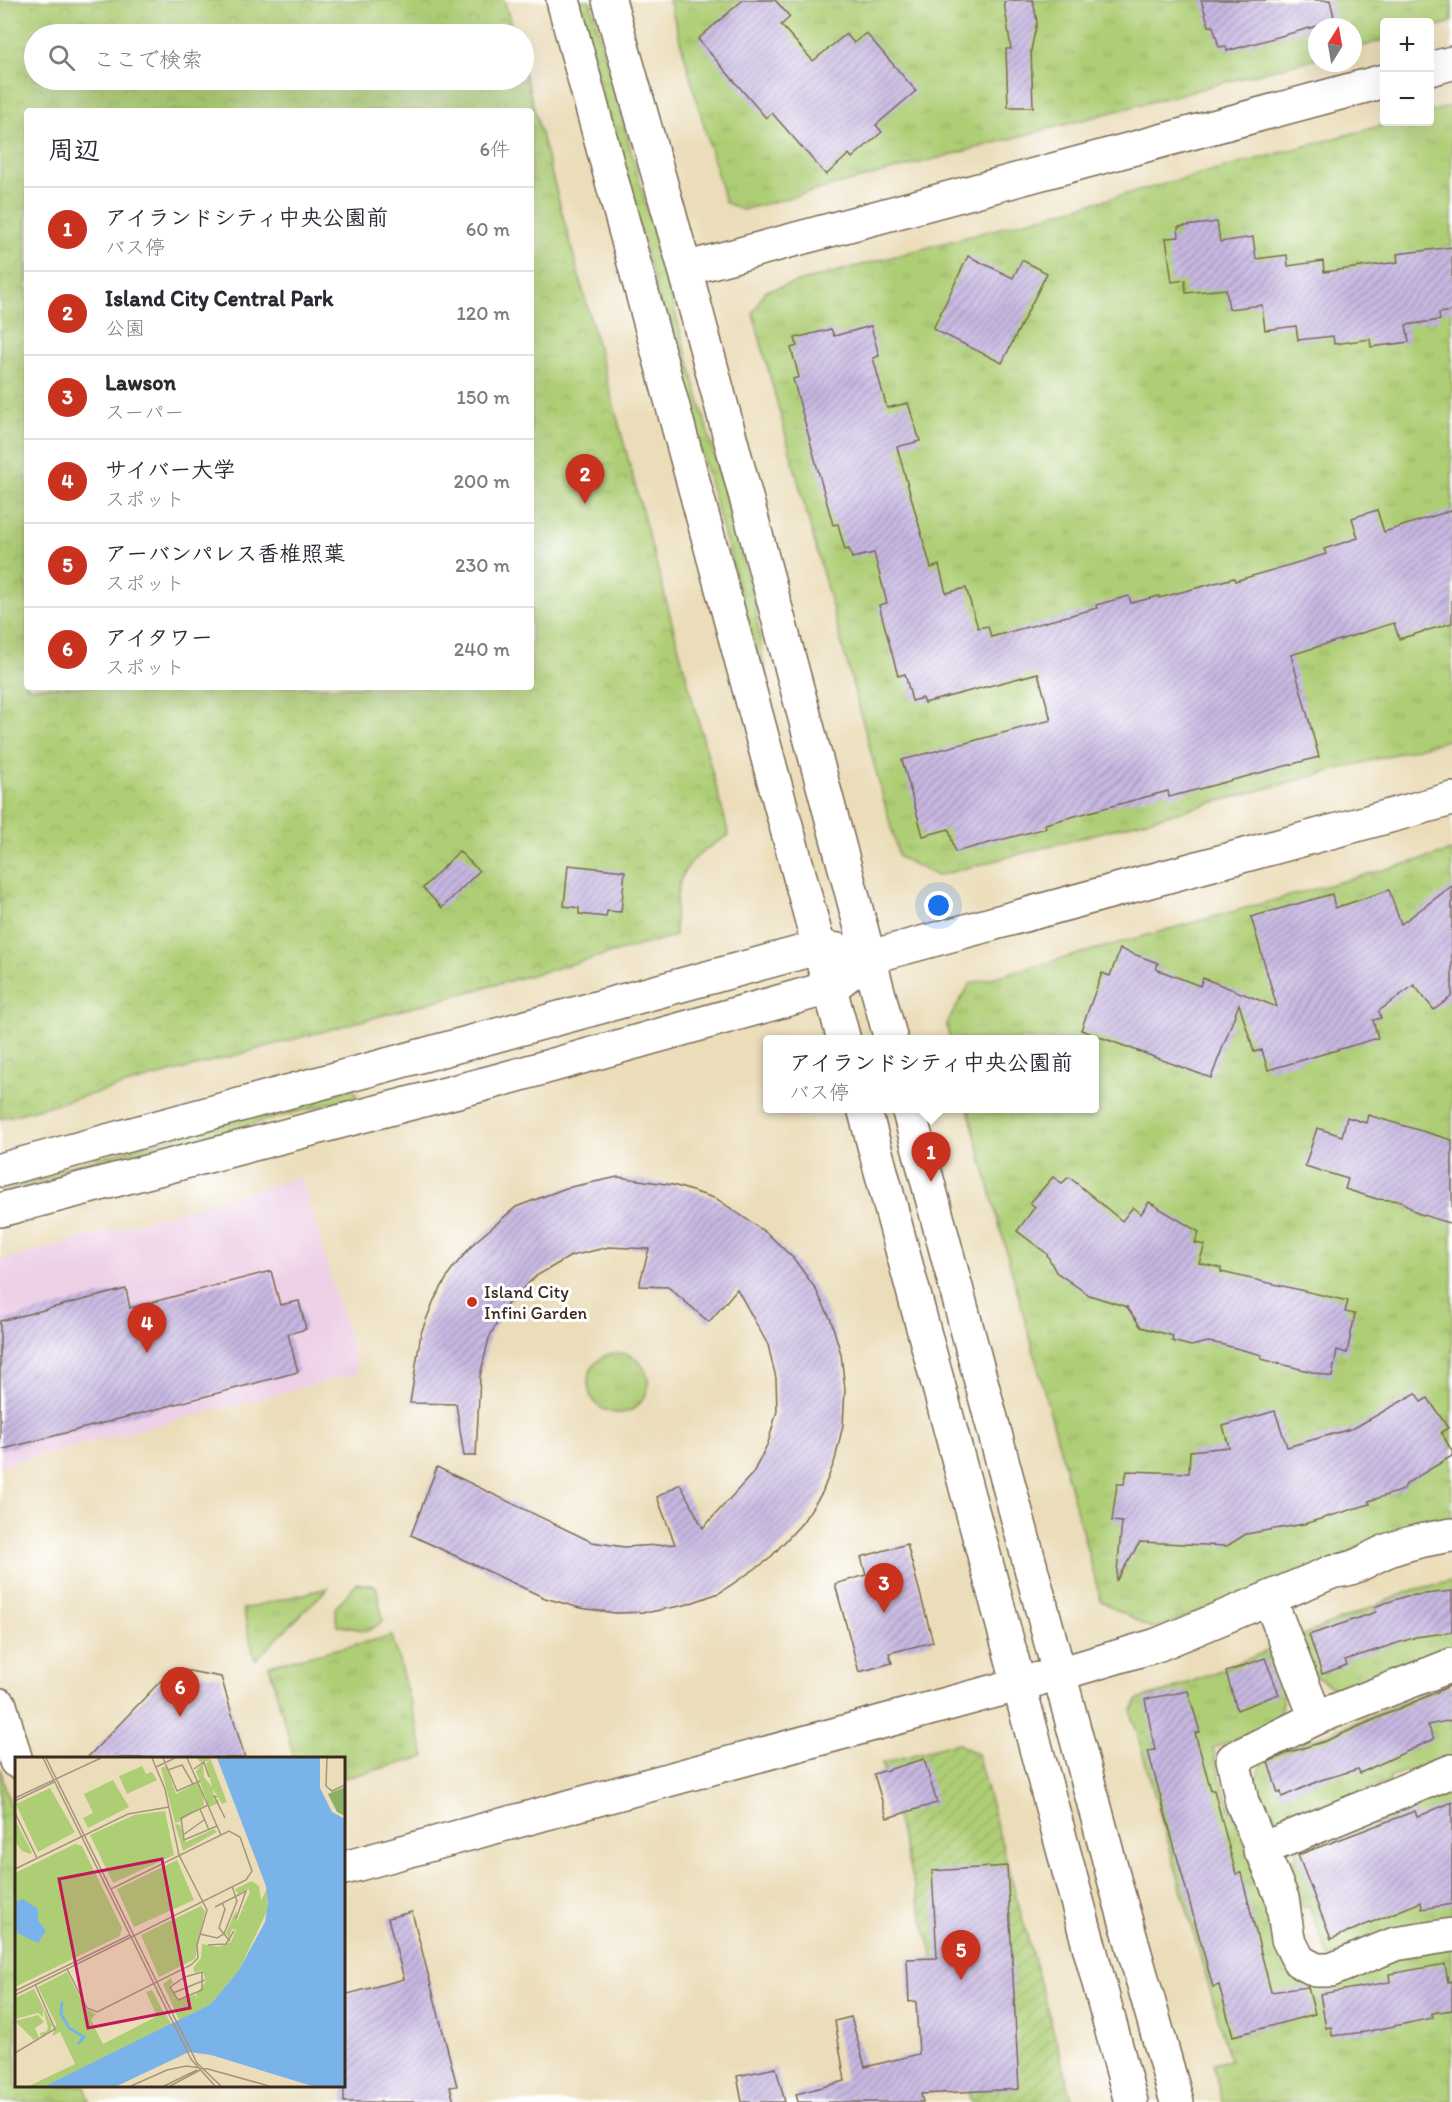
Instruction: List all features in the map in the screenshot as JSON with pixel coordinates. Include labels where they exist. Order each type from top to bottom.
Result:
[{"type":"street","points":[[563,0],[832,987],[843,1035]]},
{"type":"street","points":[[609,0],[685,269],[890,1035]]},
{"type":"street","points":[[1434,68],[1452,63]]},
{"type":"street","points":[[685,269],[1380,82]]},
{"type":"street","points":[[0,1210],[496,1081],[832,987],[870,957],[1452,799]]},
{"type":"street","points":[[0,1170],[821,947],[870,957]]},
{"type":"street","points":[[865,1113],[1131,2102]]},
{"type":"street","points":[[909,1113],[1059,1674],[1177,2102]]},
{"type":"street","points":[[345,1868],[1059,1674],[1157,1645],[1270,1600],[1334,1571],[1348,1571],[1381,1554],[1409,1544],[1452,1535]]},
{"type":"street","points":[[1270,1600],[1316,1718]]},
{"type":"street","points":[[1452,1665],[1316,1718],[1233,1759],[1242,1802],[1260,1850],[1282,1898],[1288,1939],[1299,1961],[1316,1970],[1331,1970],[1395,1944],[1452,1935]]},
{"type":"street","points":[[0,1705],[15,1758]]},
{"type":"street","points":[[1260,1850],[1452,1771]]},
{"type":"shaded area","points":[[301,1177],[359,1373],[0,1466],[0,1261]]},
{"type":"green space","points":[[0,0],[504,0],[511,24],[24,24],[24,90],[529,90],[534,108],[24,108],[24,690],[534,690],[534,108],[729,835],[698,855],[682,875],[676,900],[675,936],[0,1119]]},
{"type":"green space","points":[[576,0],[590,0],[755,605],[768,693]]},
{"type":"green space","points":[[669,0],[1452,0],[1452,22],[1434,27],[1434,18],[1380,18],[1380,41],[1362,46],[1362,18],[1308,18],[1308,60],[742,210],[725,202]]},
{"type":"green space","points":[[1452,106],[1452,739],[937,876],[899,857],[753,313],[765,291],[1380,126],[1434,126],[1434,111]]},
{"type":"green space","points":[[1452,851],[1452,1521],[1152,1629],[1101,1601],[969,1113],[1099,1113],[1099,1035],[949,1035],[946,1024],[970,984]]},
{"type":"green space","points":[[354,1088],[357,1096],[0,1192],[0,1185]]},
{"type":"green space","points":[[612,1353],[624,1353],[635,1358],[643,1366],[648,1383],[646,1395],[635,1408],[624,1413],[612,1413],[601,1408],[593,1400],[588,1389],[588,1377],[593,1366],[601,1358]]},
{"type":"green space","points":[[1452,1581],[1452,1652],[1345,1695],[1316,1677],[1301,1636],[1413,1590]]},
{"type":"green space","points":[[357,1583],[376,1586],[383,1621],[368,1631],[337,1625],[335,1608]]},
{"type":"green space","points":[[328,1588],[255,1660],[243,1609]]},
{"type":"green space","points":[[392,1636],[425,1757],[345,1778],[345,1757],[294,1757],[269,1665]]},
{"type":"green space","points":[[1270,1650],[1285,1689],[1278,1722],[1213,1748],[1222,1785],[1262,1886],[1286,1963],[1396,1958],[1452,1947],[1452,2102],[1222,2102],[1213,2064],[1230,2060],[1131,1712],[1137,1700],[1171,1690]]},
{"type":"green space","points":[[1452,1686],[1452,1758],[1412,1773],[1410,1769],[1389,1777],[1391,1781],[1287,1825],[1261,1808],[1253,1783],[1265,1759],[1437,1689]]},
{"type":"green space","points":[[957,1743],[977,1754],[1073,2102],[971,2102],[882,1763]]},
{"type":"green space","points":[[0,1768],[15,1823],[15,2087],[85,2087],[90,2102],[0,2102]]},
{"type":"green space","points":[[1452,1785],[1452,1923],[1329,1957],[1309,1906],[1303,1908],[1290,1878],[1298,1847]]},
{"type":"building","points":[[743,0],[775,0],[790,17],[781,25],[813,61],[846,34],[854,43],[866,33],[916,91],[876,125],[882,132],[852,158],[849,154],[826,175],[772,113],[766,118],[698,39]]},
{"type":"building","points":[[1033,0],[1037,22],[1031,50],[1033,107],[1008,107],[1006,49],[1011,49],[1004,2]]},
{"type":"building","points":[[1201,0],[1330,0],[1334,18],[1308,18],[1308,28],[1227,51],[1226,46],[1219,47],[1213,26],[1209,26]]},
{"type":"building","points":[[1217,222],[1220,242],[1253,237],[1256,259],[1287,255],[1288,266],[1323,261],[1324,272],[1398,262],[1397,254],[1452,247],[1452,311],[1439,313],[1440,320],[1406,325],[1409,342],[1371,347],[1370,339],[1334,344],[1333,336],[1298,340],[1296,326],[1265,330],[1262,305],[1229,309],[1226,289],[1186,293],[1185,280],[1172,282],[1166,238],[1179,237],[1178,227]]},
{"type":"building","points":[[968,256],[1013,278],[1022,260],[1047,273],[1002,363],[933,329]]},
{"type":"building","points":[[871,326],[879,356],[873,358],[887,408],[908,403],[920,441],[897,447],[931,568],[939,565],[946,593],[966,588],[978,628],[988,626],[991,637],[1097,608],[1096,605],[1129,596],[1131,603],[1159,596],[1159,598],[1234,578],[1235,581],[1326,554],[1324,549],[1358,538],[1352,518],[1377,510],[1384,532],[1452,510],[1452,623],[1399,639],[1394,623],[1291,655],[1319,757],[1169,797],[1168,791],[1045,824],[1046,828],[955,852],[949,829],[923,836],[902,760],[1051,720],[1038,673],[924,703],[922,698],[912,701],[905,674],[898,676],[879,605],[887,603],[874,553],[852,558],[849,549],[845,550],[838,524],[833,525],[793,379],[799,377],[791,348],[797,346],[795,338],[831,329],[834,336]]},
{"type":"building","points":[[459,851],[479,871],[442,908],[423,888]]},
{"type":"building","points":[[568,865],[625,871],[621,912],[607,911],[606,917],[579,914],[579,908],[564,906]]},
{"type":"building","points":[[1452,886],[1452,996],[1434,1010],[1414,985],[1379,1011],[1381,1018],[1373,1020],[1378,1038],[1268,1070],[1262,1050],[1254,1052],[1239,1004],[1211,1078],[1081,1030],[1102,973],[1110,976],[1120,949],[1158,963],[1156,969],[1200,986],[1203,978],[1277,1007],[1251,917],[1332,894],[1335,908],[1389,890],[1401,924]]},
{"type":"building","points":[[1368,1115],[1452,1140],[1452,1224],[1417,1213],[1401,1201],[1377,1199],[1345,1189],[1348,1179],[1305,1166],[1317,1128],[1342,1136],[1347,1117],[1366,1123]]},
{"type":"building","points":[[618,1177],[673,1185],[717,1199],[768,1234],[794,1259],[815,1288],[831,1320],[841,1354],[845,1389],[843,1425],[835,1460],[822,1493],[802,1523],[768,1560],[719,1593],[685,1605],[650,1612],[615,1613],[580,1608],[545,1598],[411,1535],[437,1467],[592,1542],[624,1547],[675,1544],[657,1497],[680,1484],[703,1528],[753,1473],[768,1443],[777,1411],[776,1378],[768,1345],[737,1289],[709,1322],[668,1287],[639,1286],[649,1249],[609,1247],[571,1256],[536,1276],[508,1303],[489,1338],[480,1376],[476,1456],[464,1456],[456,1404],[410,1403],[421,1333],[434,1300],[452,1269],[475,1242],[516,1207],[566,1188]]},
{"type":"building","points":[[1053,1177],[1062,1183],[1069,1177],[1122,1221],[1133,1207],[1141,1214],[1149,1202],[1199,1232],[1195,1243],[1205,1245],[1199,1263],[1221,1268],[1221,1272],[1348,1301],[1345,1312],[1355,1314],[1347,1353],[1337,1350],[1332,1377],[1261,1359],[1262,1355],[1220,1344],[1208,1342],[1191,1346],[1172,1341],[1173,1336],[1141,1327],[1127,1307],[1089,1295],[1056,1272],[1046,1253],[1017,1231],[1035,1207],[1030,1203]]},
{"type":"building","points":[[271,1271],[280,1305],[299,1301],[306,1329],[288,1334],[298,1372],[0,1450],[0,1321],[126,1289],[130,1308]]},
{"type":"building","points":[[1416,1393],[1421,1402],[1428,1398],[1448,1428],[1441,1432],[1452,1451],[1452,1456],[1407,1483],[1403,1490],[1369,1501],[1370,1504],[1304,1524],[1246,1534],[1227,1546],[1140,1542],[1116,1581],[1122,1522],[1112,1521],[1117,1484],[1124,1484],[1127,1471],[1189,1473],[1190,1451],[1229,1447],[1223,1426],[1275,1411],[1287,1447],[1354,1428]]},
{"type":"building","points":[[907,1544],[933,1642],[889,1653],[892,1663],[859,1672],[835,1584],[866,1575],[861,1557]]},
{"type":"building","points":[[1452,1591],[1452,1632],[1416,1637],[1345,1660],[1347,1665],[1322,1674],[1309,1635],[1376,1612],[1374,1607],[1406,1596]]},
{"type":"building","points":[[1265,1658],[1279,1694],[1237,1710],[1226,1672]]},
{"type":"building","points":[[173,1668],[221,1677],[245,1757],[88,1757]]},
{"type":"building","points":[[1452,1685],[1452,1720],[1428,1725],[1434,1739],[1360,1773],[1358,1769],[1321,1780],[1282,1797],[1281,1792],[1278,1793],[1268,1762],[1290,1752],[1326,1741]]},
{"type":"building","points":[[1188,1691],[1200,1732],[1195,1733],[1211,1790],[1214,1790],[1236,1874],[1241,1873],[1271,1992],[1308,1987],[1315,2014],[1233,2036],[1219,1985],[1213,1987],[1148,1751],[1155,1750],[1145,1699]]},
{"type":"building","points":[[924,1759],[937,1803],[887,1818],[874,1774]]},
{"type":"building","points":[[1452,1802],[1452,1904],[1422,1909],[1421,1902],[1331,1939],[1298,1855],[1415,1811],[1417,1817]]},
{"type":"building","points":[[1007,1866],[1019,2089],[921,2094],[923,2102],[798,2102],[796,2094],[845,2081],[835,2021],[851,2017],[865,2067],[919,2054],[916,2001],[909,2002],[907,1959],[937,1958],[932,1871]]},
{"type":"building","points":[[412,1912],[457,2086],[450,2087],[454,2102],[344,2102],[345,1995],[404,1979],[388,1918]]},
{"type":"building","points":[[1445,1964],[1448,1982],[1452,1981],[1452,2010],[1432,2013],[1433,2018],[1365,2032],[1332,2036],[1331,2027],[1326,2028],[1320,1994],[1390,1982],[1389,1974]]},
{"type":"building","points":[[776,2068],[785,2102],[742,2102],[737,2076]]},
{"type":"place","name":"Island City Central Park","points":[[585,504]]},
{"type":"place","name":"アイランドシティ中央公園前","points":[[931,1182]]},
{"type":"place","name":"Island City Infini Garden","points":[[472,1302]]},
{"type":"place","name":"サイバー大学","points":[[147,1353]]},
{"type":"place","name":"Lawson","points":[[884,1613]]},
{"type":"place","name":"アイタワー","points":[[180,1717]]},
{"type":"place","name":"アーバンパレス香椎照葉","points":[[961,1980]]}]
